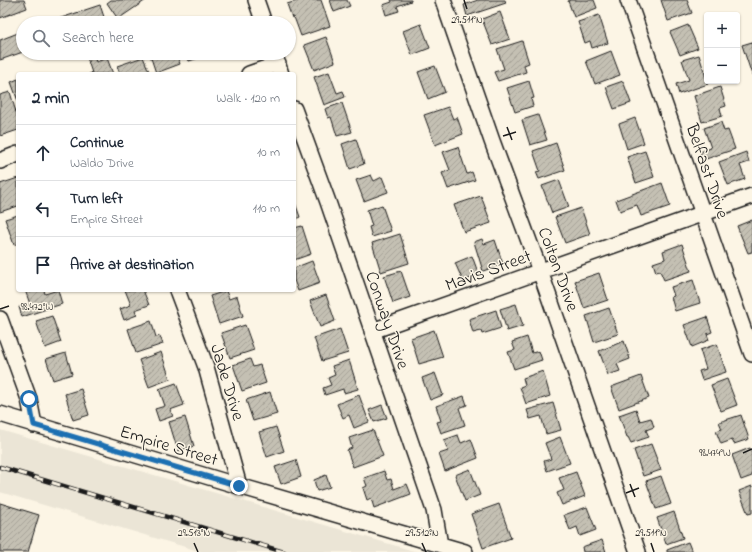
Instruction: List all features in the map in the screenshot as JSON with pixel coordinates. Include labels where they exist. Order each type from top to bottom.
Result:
[{"type":"street","points":[[256,0],[262,16]]},
{"type":"street","name":"Colton Drive","points":[[443,0],[638,552]]},
{"type":"street","name":"Belfast Drive","points":[[628,0],[752,354]]},
{"type":"street","points":[[255,72],[278,64]]},
{"type":"street","name":"Conway Drive","points":[[296,114],[328,202],[434,510],[440,545]]},
{"type":"street","points":[[0,161],[16,155]]},
{"type":"street","name":"Mavis Street","points":[[372,331],[752,196]]},
{"type":"street","name":"Jade Drive","points":[[178,292],[206,367],[239,486]]},
{"type":"street","points":[[0,319],[29,399],[34,425]]},
{"type":"street","name":"Empire Street","points":[[0,414],[465,552]]},
{"type":"shaded area","points":[[0,430],[417,552],[202,552],[0,492]]},
{"type":"building","points":[[0,0],[24,0],[27,8],[0,18]]},
{"type":"building","points":[[111,0],[146,0],[122,16],[116,16],[107,3]]},
{"type":"building","points":[[300,0],[321,0],[330,26],[301,36],[296,22],[296,16],[291,16],[287,4]]},
{"type":"building","points":[[330,0],[347,0],[350,6],[334,12]]},
{"type":"building","points":[[391,0],[411,1],[397,6],[399,11],[386,15],[383,5],[392,2]]},
{"type":"building","points":[[478,0],[505,0],[506,3],[467,16],[464,5]]},
{"type":"building","points":[[594,0],[597,8],[574,17],[568,1]]},
{"type":"building","points":[[661,0],[687,0],[692,13],[668,21]]},
{"type":"building","points":[[100,5],[104,16],[67,16]]},
{"type":"building","points":[[500,12],[510,39],[492,45],[482,19]]},
{"type":"building","points":[[599,15],[608,43],[592,48],[590,41],[585,43],[578,22]]},
{"type":"building","points":[[421,24],[430,48],[412,55],[403,31]]},
{"type":"building","points":[[688,25],[698,48],[680,55],[670,32]]},
{"type":"building","points":[[16,34],[16,54],[0,60],[0,40]]},
{"type":"building","points":[[326,37],[335,62],[314,70],[304,45]]},
{"type":"building","points":[[522,41],[529,63],[524,65],[526,72],[498,81],[494,72],[504,69],[497,49]]},
{"type":"building","points":[[752,42],[752,75],[742,45]]},
{"type":"building","points":[[611,51],[620,75],[595,84],[586,61]]},
{"type":"building","points":[[699,55],[704,71],[704,84],[708,84],[679,94],[676,84],[689,80],[682,60]]},
{"type":"building","points":[[88,60],[95,60],[96,62],[108,60],[112,72],[92,72]]},
{"type":"building","points":[[134,60],[144,60],[149,72],[119,72],[117,66]]},
{"type":"building","points":[[152,60],[179,60],[180,64],[156,72]]},
{"type":"building","points":[[435,66],[445,92],[428,99],[418,72]]},
{"type":"building","points":[[329,72],[337,93],[343,91],[345,97],[324,105],[314,77]]},
{"type":"building","points":[[16,80],[16,96],[11,82]]},
{"type":"building","points":[[529,81],[534,98],[531,99],[533,106],[515,112],[507,88]]},
{"type":"building","points":[[623,81],[631,103],[614,109],[606,87]]},
{"type":"building","points":[[720,87],[726,106],[720,108],[722,116],[702,122],[694,96]]},
{"type":"building","points":[[10,92],[16,112],[16,131],[0,136],[0,95]]},
{"type":"building","points":[[342,103],[352,132],[337,136],[331,117],[328,118],[325,109]]},
{"type":"building","points":[[448,107],[453,119],[457,117],[463,134],[435,145],[424,115]]},
{"type":"building","points":[[538,115],[547,140],[530,145],[522,120]]},
{"type":"building","points":[[635,118],[644,143],[627,149],[619,124]]},
{"type":"building","points":[[721,122],[724,131],[728,130],[735,149],[703,160],[700,152],[711,148],[704,128]]},
{"type":"building","points":[[356,139],[364,164],[350,169],[342,144]]},
{"type":"building","points":[[556,143],[565,170],[539,179],[536,172],[540,171],[533,151]]},
{"type":"building","points":[[458,147],[467,174],[472,172],[475,180],[448,189],[442,173],[450,170],[443,152]]},
{"type":"building","points":[[645,151],[654,177],[636,183],[627,157]]},
{"type":"building","points":[[746,152],[749,162],[740,165],[745,179],[728,185],[719,162]]},
{"type":"building","points":[[371,175],[374,181],[382,177],[388,192],[364,201],[356,180]]},
{"type":"building","points":[[16,179],[16,207],[0,212],[0,184]]},
{"type":"building","points":[[559,180],[569,207],[552,213],[542,186]]},
{"type":"building","points":[[662,183],[670,206],[641,216],[637,205],[620,211],[616,200]]},
{"type":"building","points":[[481,196],[491,223],[464,232],[454,205]]},
{"type":"building","points":[[382,205],[391,231],[372,237],[369,227],[372,226],[367,210]]},
{"type":"building","points":[[296,206],[300,217],[296,219]]},
{"type":"building","points":[[581,208],[590,234],[565,243],[555,217]]},
{"type":"building","points":[[16,216],[16,244],[14,245],[5,219]]},
{"type":"building","points":[[752,220],[752,252],[748,253],[737,226]]},
{"type":"building","points":[[302,226],[311,254],[296,259],[296,228]]},
{"type":"building","points":[[400,234],[409,263],[381,272],[372,243]]},
{"type":"building","points":[[482,239],[484,244],[495,240],[503,264],[483,271],[474,242]]},
{"type":"building","points":[[682,244],[691,271],[664,280],[660,271],[656,272],[653,263],[665,259],[663,251]]},
{"type":"building","points":[[472,256],[479,275],[463,281],[455,263]]},
{"type":"building","points":[[312,261],[320,283],[298,291],[296,286],[296,267]]},
{"type":"building","points":[[401,271],[410,297],[393,303],[384,276]]},
{"type":"building","points":[[599,273],[608,300],[584,308],[575,281]]},
{"type":"building","points":[[693,280],[700,303],[675,311],[671,297],[674,296],[671,287]]},
{"type":"building","points":[[26,292],[44,292],[45,294],[59,292],[62,304],[22,317],[19,307],[30,304]]},
{"type":"building","points":[[126,292],[144,292],[149,305],[135,310],[137,315],[124,320],[120,309],[131,305]]},
{"type":"building","points":[[226,292],[229,299],[237,296],[243,316],[219,324],[210,296]]},
{"type":"building","points":[[326,295],[335,321],[320,327],[310,301]]},
{"type":"building","points":[[516,304],[523,326],[507,331],[500,309]]},
{"type":"building","points":[[609,308],[618,334],[594,342],[586,316]]},
{"type":"building","points":[[496,310],[501,328],[482,334],[481,331],[473,333],[469,319]]},
{"type":"building","points":[[52,316],[61,342],[45,348],[36,321]]},
{"type":"building","points":[[707,317],[712,332],[707,334],[709,340],[692,347],[684,325]]},
{"type":"building","points":[[151,321],[156,337],[160,336],[163,344],[136,353],[128,329]]},
{"type":"building","points":[[245,325],[254,350],[230,358],[221,333]]},
{"type":"building","points":[[340,329],[348,353],[322,361],[314,338]]},
{"type":"building","points":[[434,330],[443,357],[419,364],[411,338]]},
{"type":"building","points":[[527,337],[532,353],[539,351],[542,360],[514,369],[508,352],[515,350],[512,342]]},
{"type":"building","points":[[624,341],[630,359],[617,364],[620,371],[608,375],[599,351]]},
{"type":"building","points":[[717,344],[726,372],[702,380],[699,371],[706,369],[700,350]]},
{"type":"building","points":[[161,352],[170,379],[149,387],[139,360]]},
{"type":"building","points":[[66,353],[72,374],[53,380],[46,359]]},
{"type":"building","points":[[250,359],[253,367],[260,365],[266,383],[242,391],[233,365]]},
{"type":"building","points":[[349,360],[358,389],[344,393],[343,389],[325,395],[323,388],[331,385],[328,378],[335,375],[332,366]]},
{"type":"building","points":[[543,371],[550,396],[526,404],[520,387],[525,385],[523,378]]},
{"type":"building","points":[[435,373],[443,395],[430,400],[422,378]]},
{"type":"building","points":[[641,376],[649,398],[619,409],[611,387]]},
{"type":"building","points":[[727,379],[737,405],[721,411],[711,385]]},
{"type":"building","points":[[176,383],[184,405],[170,410],[173,416],[159,421],[155,409],[165,406],[159,389]]},
{"type":"building","points":[[81,389],[89,415],[73,420],[65,394]]},
{"type":"building","points":[[270,392],[277,414],[253,421],[246,400]]},
{"type":"building","points":[[359,395],[369,422],[354,428],[349,415],[343,418],[337,404]]},
{"type":"building","points":[[464,396],[467,405],[459,408],[465,425],[441,433],[437,422],[441,421],[436,406]]},
{"type":"building","points":[[553,403],[561,430],[546,434],[541,416],[530,419],[527,410]]},
{"type":"building","points":[[382,405],[387,418],[374,422],[369,410]]},
{"type":"building","points":[[636,409],[640,421],[651,418],[654,427],[646,430],[649,437],[631,443],[627,437],[619,415]]},
{"type":"building","points":[[741,415],[749,439],[734,444],[732,440],[721,444],[716,431],[722,429],[719,422]]},
{"type":"building","points":[[185,417],[194,446],[178,451],[169,422]]},
{"type":"building","points":[[276,427],[284,451],[267,457],[259,432]]},
{"type":"building","points":[[373,430],[383,456],[353,467],[347,450],[352,448],[349,438]]},
{"type":"building","points":[[458,435],[461,443],[471,439],[478,458],[445,471],[439,454],[448,451],[444,440]]},
{"type":"building","points":[[560,437],[570,463],[547,471],[544,461],[551,459],[545,443]]},
{"type":"building","points":[[651,444],[661,470],[643,476],[634,450]]},
{"type":"building","points":[[750,448],[752,453],[752,476],[741,480],[732,455]]},
{"type":"building","points":[[296,460],[301,477],[281,484],[275,467]]},
{"type":"building","points":[[470,469],[480,495],[465,501],[455,475]]},
{"type":"building","points":[[384,471],[387,480],[391,479],[394,489],[407,484],[411,494],[374,508],[371,498],[367,500],[363,488],[367,486],[364,478]]},
{"type":"building","points":[[576,472],[585,496],[562,505],[557,493],[564,490],[559,478]]},
{"type":"building","points":[[326,475],[330,487],[317,491],[314,480]]},
{"type":"building","points":[[661,476],[671,504],[656,509],[646,481]]},
{"type":"building","points":[[752,486],[752,513],[748,514],[739,491]]},
{"type":"building","points":[[0,503],[39,515],[28,552],[0,552]]},
{"type":"building","points":[[499,504],[511,538],[483,548],[471,514]]},
{"type":"building","points":[[587,507],[596,530],[580,536],[577,527],[570,530],[564,515]]},
{"type":"building","points":[[674,512],[683,538],[666,544],[657,518]]},
{"type":"building","points":[[602,540],[606,552],[583,552],[582,547]]},
{"type":"building","points":[[688,542],[692,552],[667,552],[667,550]]},
{"type":"railway","points":[[0,467],[284,552]]},
{"type":"route","points":[[29,399],[34,425],[239,486]]}]
